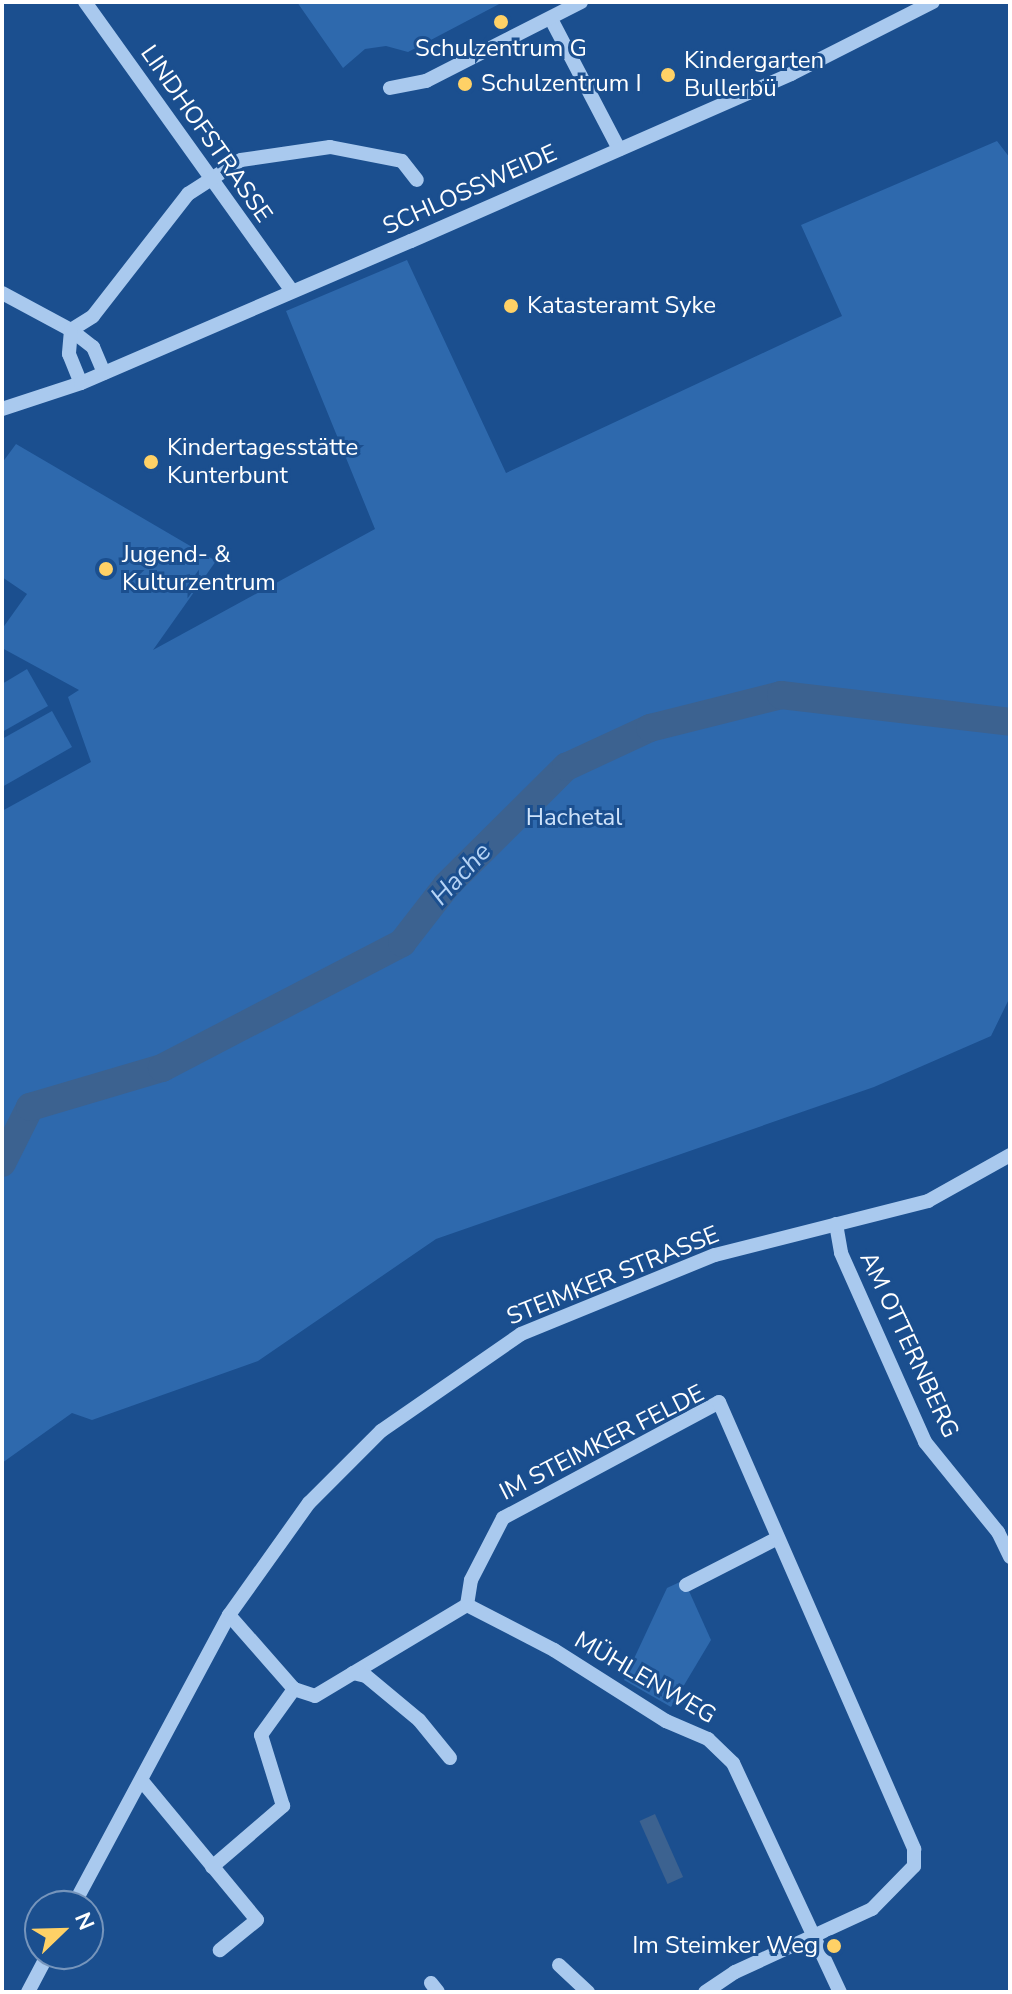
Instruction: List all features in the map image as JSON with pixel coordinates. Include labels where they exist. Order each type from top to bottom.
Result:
[{"type":"street","name":"LINDHOFSTRASSE","points":[[85,2],[292,291]]},
{"type":"street","points":[[390,88],[426,81],[581,2]]},
{"type":"street","name":"SCHLOSSWEIDE","points":[[2,409],[81,383],[791,74],[933,2]]},
{"type":"street","points":[[551,19],[619,149]]},
{"type":"street","points":[[71,330],[93,316],[188,194],[241,160],[330,147],[402,161],[417,180]]},
{"type":"street","points":[[2,293],[71,330],[93,347],[104,373]]},
{"type":"street","points":[[71,330],[69,354],[81,383]]},
{"type":"street","name":"STEIMKER STRASSE","points":[[82,1890],[229,1615],[309,1503],[381,1431],[473,1364],[521,1334],[663,1274],[928,1201],[1010,1155]]},
{"type":"street","name":"AM OTTERNBERG","points":[[836,1224],[841,1253],[925,1442],[998,1532],[1010,1557]]},
{"type":"street","name":"IM STEIMKER FELDE","points":[[467,1605],[471,1580],[503,1518],[719,1402],[914,1849],[914,1866],[872,1909],[735,1972],[705,1992]]},
{"type":"street","points":[[686,1585],[778,1538]]},
{"type":"street","points":[[229,1615],[294,1689],[315,1696],[467,1605]]},
{"type":"street","name":"MÜHLENWEG","points":[[467,1605],[554,1650],[666,1721],[708,1739],[733,1763],[840,1992]]},
{"type":"street","points":[[353,1673],[366,1676],[419,1720],[450,1758]]},
{"type":"street","points":[[212,1867],[283,1806],[261,1735],[294,1689]]},
{"type":"street","points":[[142,1781],[257,1920],[220,1950]]},
{"type":"street","points":[[559,1965],[588,1992]]},
{"type":"street","points":[[28,1992],[40,1970]]},
{"type":"green space","points":[[297,2],[503,2],[408,52],[386,46],[365,49],[343,68]]},
{"type":"green space","name":"Hachetal","points":[[997,141],[1010,158],[1010,997],[991,1036],[874,1087],[436,1239],[258,1361],[92,1420],[72,1413],[2,1463],[2,811],[91,762],[68,697],[79,690],[2,648],[2,629],[27,594],[2,577],[2,463],[16,444],[216,561],[153,650],[375,529],[286,311],[407,260],[506,473],[842,316],[801,225]]},
{"type":"green space","points":[[27,669],[48,706],[2,732],[2,684]]},
{"type":"green space","points":[[52,711],[72,747],[2,787],[2,739]]},
{"type":"green space","points":[[684,1580],[711,1640],[671,1707],[624,1680],[667,1588]]},
{"type":"shaded area","points":[[655,1814],[683,1877],[668,1884],[639,1821]]},
{"type":"waterway","name":"Hache","points":[[2,1163],[30,1107],[162,1068],[402,943],[447,885],[566,767],[650,728],[781,695],[1010,722]]},
{"type":"place","name":"Schulzentrum G","points":[[501,22]]},
{"type":"place","name":"Kindergarten Bullerbü","points":[[668,75]]},
{"type":"place","name":"Schulzentrum I","points":[[465,84]]},
{"type":"place","name":"Katasteramt Syke","points":[[511,306]]},
{"type":"place","name":"Kindertagesstätte Kunterbunt","points":[[151,462]]},
{"type":"place","name":"Jugend- & Kulturzentrum","points":[[106,569]]},
{"type":"place","name":"Im Steimker Weg","points":[[834,1946]]}]
